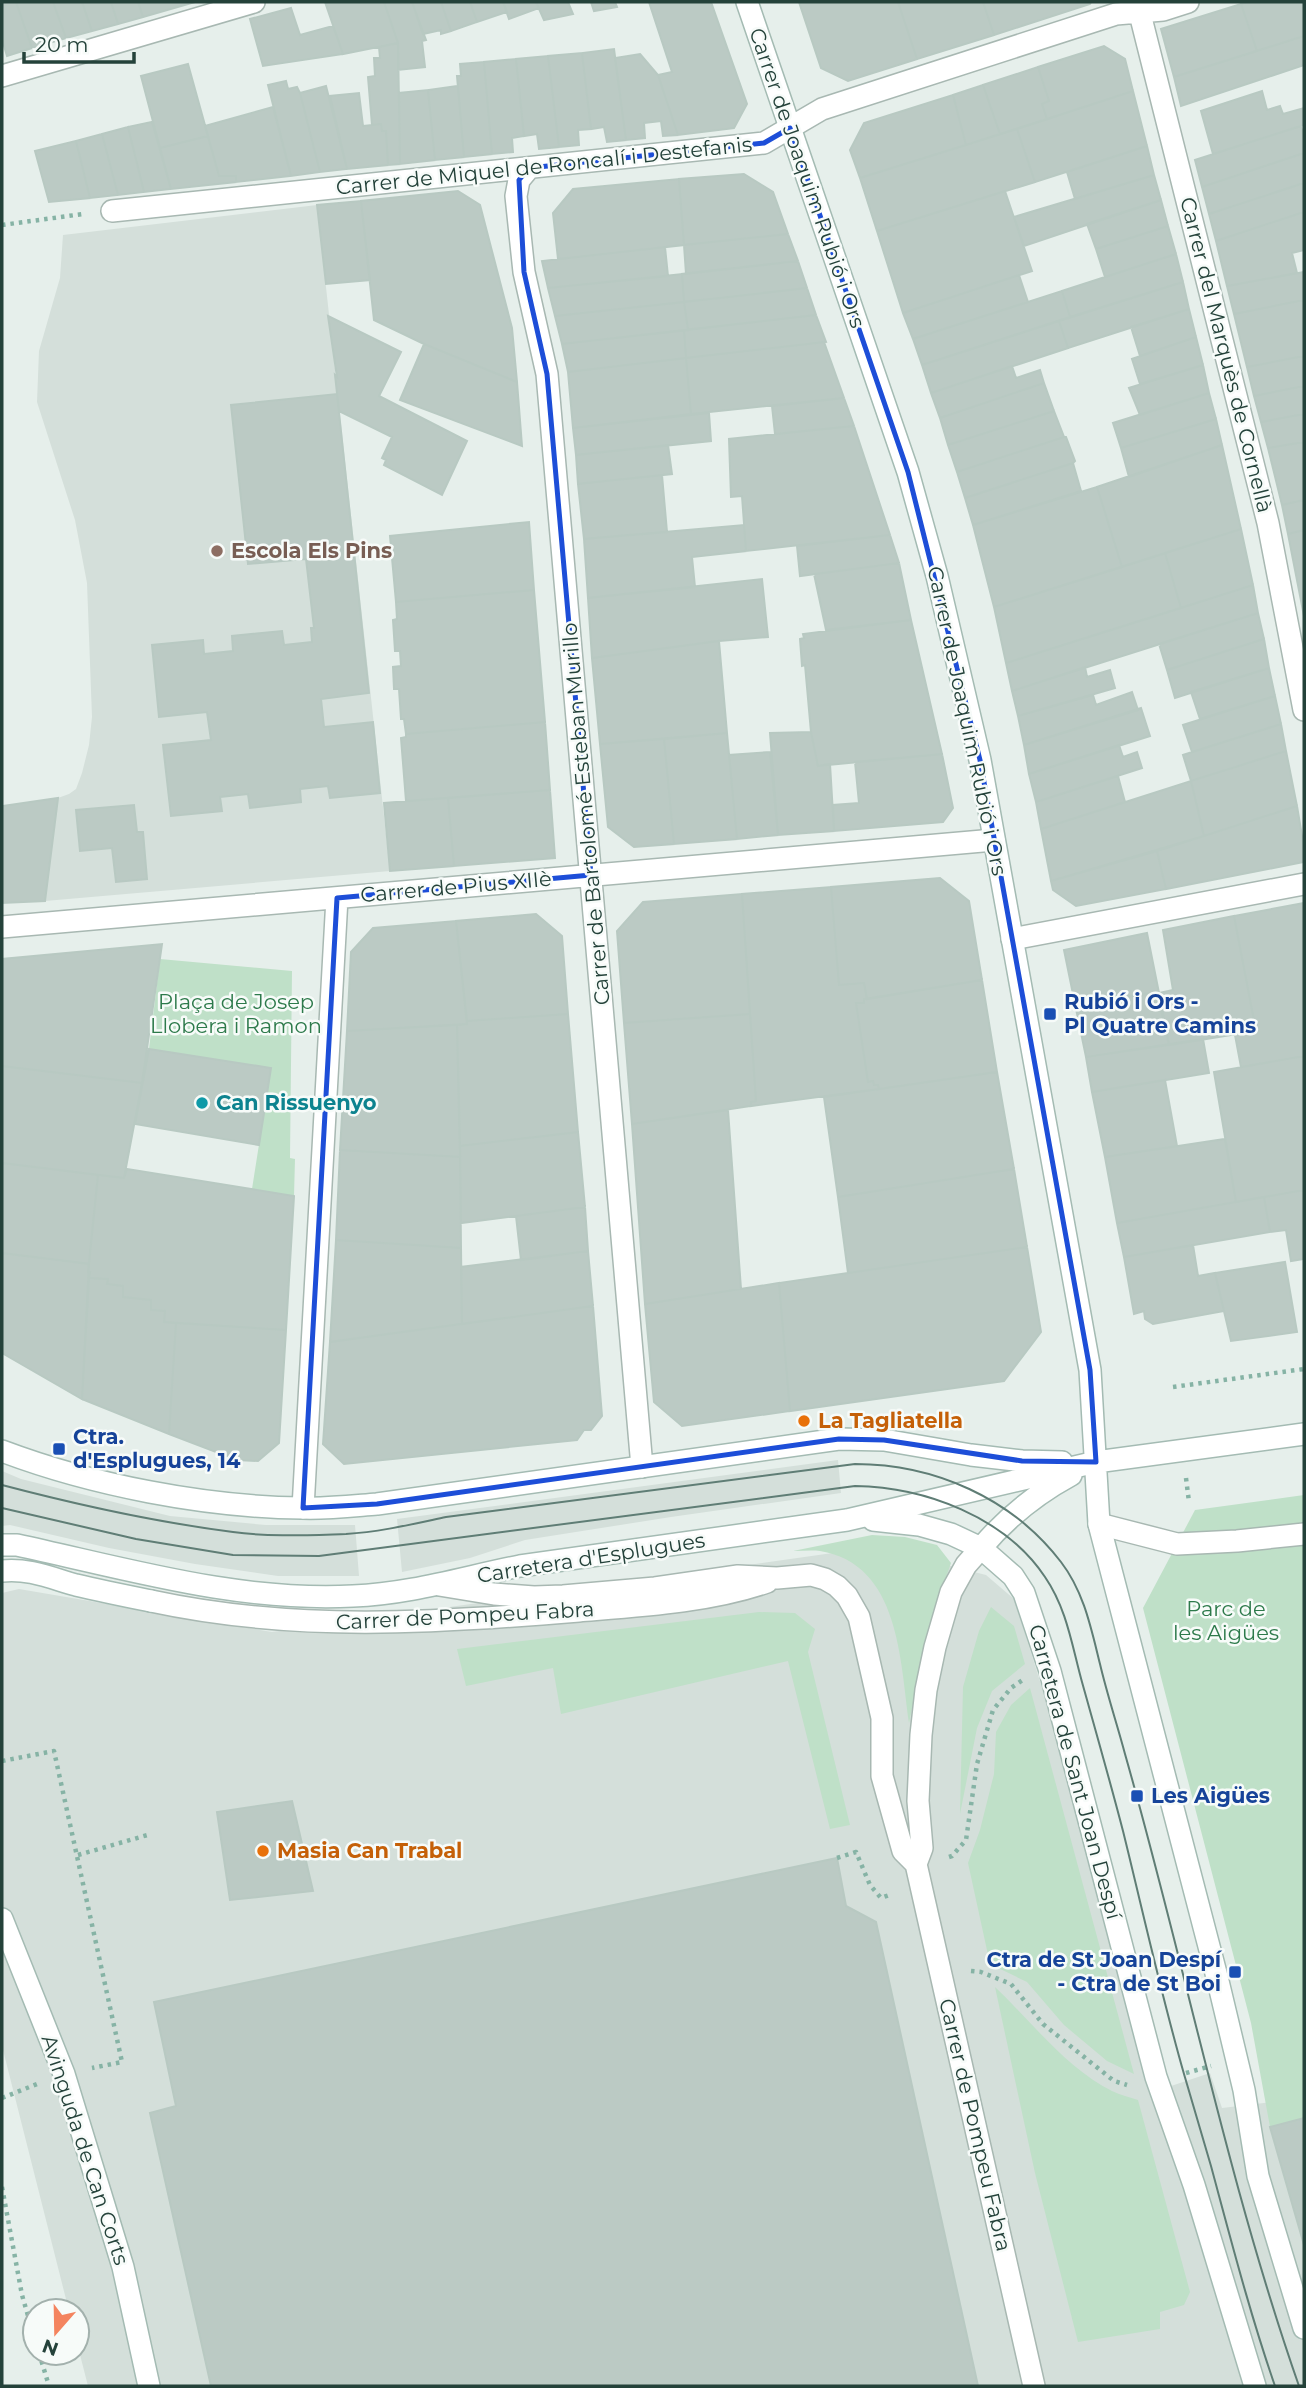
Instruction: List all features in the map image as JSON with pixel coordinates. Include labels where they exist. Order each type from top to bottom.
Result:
[{"type":"street","points":[[2,76],[254,2]]},
{"type":"street","name":"Carrer de Joaquim Rubió i Ors","points":[[747,2],[908,472],[937,576],[980,760],[1090,1370],[1096,1462]]},
{"type":"street","name":"Carrer de Miquel de Roncalí i Destefanis","points":[[112,211],[764,143],[822,109],[1139,7],[1163,10],[1188,2]]},
{"type":"street","name":"Carrer del Marquès de Cornellà","points":[[1139,7],[1268,523],[1304,710]]},
{"type":"street","name":"Carrer de Bartolomé Esteban Murillo","points":[[529,168],[519,180],[516,197],[524,272],[547,374],[642,1467]]},
{"type":"street","name":"Carrer de Pius XIIè","points":[[2,928],[994,840]]},
{"type":"street","points":[[1012,939],[1304,884]]},
{"type":"street","points":[[303,1508],[337,898]]},
{"type":"street","points":[[2,1451],[53,1468],[139,1489],[214,1502],[303,1508],[377,1504],[839,1439],[884,1440],[1022,1461],[1096,1462],[1304,1434]]},
{"type":"street","points":[[1096,1462],[1099,1524],[1237,2058],[1258,2176],[1304,2328]]},
{"type":"street","points":[[981,1548],[1013,1514],[1048,1488],[1096,1462]]},
{"type":"street","name":"Carretera d'Esplugues","points":[[2,1545],[17,1545],[213,1587],[299,1596],[351,1596],[439,1585],[520,1566],[847,1520],[1096,1462]]},
{"type":"street","name":"Carretera de Sant Joan Despí","points":[[847,1520],[883,1520],[919,1525],[951,1534],[981,1548],[1013,1576],[1024,1593],[1050,1671],[1156,2077],[1194,2185],[1255,2386]]},
{"type":"street","points":[[1099,1524],[1177,1544],[1304,1534]]},
{"type":"street","name":"Carrer de Pompeu Fabra","points":[[981,1548],[966,1565],[951,1592],[926,1689],[918,1801],[922,1847],[916,1864],[1034,2386]]},
{"type":"street","name":"Carrer de Pompeu Fabra","points":[[2,1571],[38,1573],[73,1584],[223,1615],[302,1622],[440,1621],[612,1608],[741,1591],[777,1578]]},
{"type":"street","name":"Carrer de Pompeu Fabra","points":[[439,1585],[494,1594],[564,1596],[655,1588],[738,1576],[777,1578],[811,1575],[837,1586],[847,1596],[859,1617],[882,1718],[882,1776],[903,1851],[916,1864]]},
{"type":"street","name":"Carrer de Pompeu Fabra","points":[[151,1601],[213,1587]]},
{"type":"street","name":"Avinguda de Can Corts","points":[[2,1919],[64,2074],[119,2254],[149,2386]]},
{"type":"path","points":[[2,225],[112,211]]},
{"type":"path","points":[[1173,1387],[1304,1369]]},
{"type":"path","points":[[2,1761],[54,1751],[121,2062],[64,2074],[2,2098]]},
{"type":"path","points":[[78,1855],[151,1834]]},
{"type":"path","points":[[939,1967],[981,1972],[1011,1984],[1043,2024],[1114,2081],[1133,2086],[1156,2077],[1184,2073],[1237,2058]]},
{"type":"path","points":[[2,2187],[23,2297]]},
{"type":"path","points":[[43,2367],[49,2386]]},
{"type":"highlighted area","points":[[790,128],[908,472],[980,760],[1090,1370],[1096,1462],[1022,1461],[884,1440],[839,1439],[377,1504],[303,1508],[337,898],[591,875],[547,374],[524,272],[519,180],[529,168],[764,143]]},
{"type":"shaded area","name":"Escola Els Pins","points":[[317,205],[390,871],[45,901],[58,798],[76,789],[89,745],[92,717],[87,583],[75,520],[37,402],[39,351],[60,278],[63,235]]},
{"type":"shaded area","points":[[838,1460],[841,1493],[525,1540],[470,1558],[402,1572],[397,1519]]},
{"type":"shaded area","points":[[2,1471],[21,1479],[170,1516],[266,1525],[355,1525],[359,1576],[278,1576],[195,1564],[10,1525],[2,1526]]},
{"type":"shaded area","points":[[875,1547],[986,1575],[1014,1599],[1168,2087],[1210,2073],[1222,2108],[1304,2098],[1304,2386],[88,2386],[83,2367],[91,2367],[91,2297],[65,2297],[2,2046],[2,1593],[19,1589],[272,1632]]},
{"type":"green space","name":"Plaça de Josep Llobera i Ramon","points":[[160,959],[292,971],[290,1158],[295,1159],[294,1196],[252,1189],[271,1068],[149,1049]]},
{"type":"green space","name":"Parc de les Aigües","points":[[1304,1495],[1304,2118],[1270,2127],[1251,2023],[1143,1608],[1195,1510]]},
{"type":"green space","points":[[872,1535],[905,1537],[937,1545],[951,1563],[929,1626],[909,1723],[898,1645],[881,1595],[866,1575],[846,1560],[820,1551],[793,1551]]},
{"type":"green space","points":[[991,1607],[1014,1626],[1025,1664],[992,1691],[977,1728],[960,1814],[963,1687],[979,1631]]},
{"type":"green space","points":[[759,1612],[795,1613],[815,1629],[808,1652],[850,1825],[830,1829],[788,1661],[561,1714],[553,1668],[466,1686],[457,1649]]},
{"type":"green space","points":[[1030,1688],[1134,2074],[1107,2061],[1064,2025],[1027,1982],[990,1964],[968,1863],[980,1830],[994,1774],[996,1732],[1011,1705]]},
{"type":"green space","points":[[995,1987],[1050,2044],[1080,2070],[1112,2091],[1138,2100],[1190,2292],[1184,2305],[1160,2312],[1160,2329],[1078,2342],[1035,2173]]},
{"type":"building","points":[[2,2],[16,2],[32,48],[7,56],[2,39]]},
{"type":"building","points":[[16,2],[53,2],[66,38],[32,48]]},
{"type":"building","points":[[53,2],[82,2],[92,31],[66,38]]},
{"type":"building","points":[[82,2],[111,2],[118,24],[92,31]]},
{"type":"building","points":[[111,2],[138,2],[143,17],[118,24]]},
{"type":"building","points":[[138,2],[195,2],[143,17]]},
{"type":"building","points":[[325,2],[384,2],[398,43],[343,54]]},
{"type":"building","points":[[384,2],[412,2],[426,40],[422,41],[425,67],[398,70],[398,43]]},
{"type":"building","points":[[412,2],[441,2],[451,31],[423,34]]},
{"type":"building","points":[[441,2],[470,2],[477,22],[451,31]]},
{"type":"building","points":[[470,2],[503,2],[507,12],[477,22]]},
{"type":"building","points":[[503,2],[536,2],[539,8],[509,19]]},
{"type":"building","points":[[536,2],[568,2],[573,14],[544,20]]},
{"type":"building","points":[[591,2],[615,2],[617,7],[594,11]]},
{"type":"building","points":[[649,2],[711,2],[747,104],[734,128],[678,135],[658,75],[672,72]]},
{"type":"building","points":[[799,2],[898,2],[917,59],[848,81],[821,68]]},
{"type":"building","points":[[898,2],[983,2],[994,35],[917,59]]},
{"type":"building","points":[[983,2],[1091,2],[994,35]]},
{"type":"building","points":[[1304,2],[1304,36],[1257,51],[1241,4]]},
{"type":"building","points":[[1241,4],[1257,51],[1174,77],[1161,29]]},
{"type":"building","points":[[291,8],[300,35],[333,26],[343,54],[263,66],[250,19]]},
{"type":"building","points":[[1304,36],[1304,65],[1181,106],[1174,77]]},
{"type":"building","points":[[398,43],[400,164],[388,165],[386,131],[382,131],[381,124],[372,125],[368,77],[375,76],[374,58],[380,58],[379,47]]},
{"type":"building","points":[[1104,46],[1125,59],[1133,91],[1047,119],[1042,104],[1049,101],[1038,67]]},
{"type":"building","points":[[614,49],[626,140],[607,142],[604,127],[591,129],[582,53]]},
{"type":"building","points":[[582,53],[591,129],[578,130],[579,145],[559,147],[548,56]]},
{"type":"building","points":[[640,54],[658,75],[678,135],[663,136],[661,121],[644,123],[645,138],[626,140],[615,58]]},
{"type":"building","points":[[548,56],[559,147],[539,149],[537,134],[524,136],[516,59]]},
{"type":"building","points":[[516,59],[524,136],[512,138],[513,152],[492,154],[484,62]]},
{"type":"building","points":[[484,62],[492,154],[464,157],[457,76],[461,76],[460,64]]},
{"type":"building","points":[[188,64],[208,136],[160,148],[141,76]]},
{"type":"building","points":[[1038,67],[1049,101],[1042,104],[1047,119],[1000,134],[983,85]]},
{"type":"building","points":[[286,81],[288,89],[297,87],[300,93],[320,172],[291,176],[268,85]]},
{"type":"building","points":[[983,85],[1000,134],[966,145],[953,95]]},
{"type":"building","points":[[326,86],[347,169],[320,172],[300,93]]},
{"type":"building","points":[[458,86],[464,157],[435,160],[428,90]]},
{"type":"building","points":[[428,90],[435,160],[400,164],[399,93]]},
{"type":"building","points":[[1133,91],[1147,146],[1035,182],[1017,129]]},
{"type":"building","points":[[1262,91],[1267,110],[1280,106],[1283,114],[1304,108],[1304,125],[1213,154],[1201,111]]},
{"type":"building","points":[[359,93],[363,126],[381,124],[382,131],[386,131],[388,165],[347,169],[330,96]]},
{"type":"building","points":[[953,95],[966,145],[860,178],[850,150],[864,123]]},
{"type":"building","points":[[273,107],[291,176],[236,182],[236,176],[219,176],[205,126]]},
{"type":"building","points":[[152,122],[171,189],[144,192],[128,127]]},
{"type":"building","points":[[1301,126],[1304,153],[1202,187],[1195,160]]},
{"type":"building","points":[[128,127],[144,192],[118,195],[102,134]]},
{"type":"building","points":[[1017,129],[1035,182],[877,231],[860,178]]},
{"type":"building","points":[[102,134],[118,195],[90,198],[76,141]]},
{"type":"building","points":[[208,136],[219,176],[236,176],[236,182],[171,189],[160,148]]},
{"type":"building","points":[[76,141],[90,198],[49,202],[35,151]]},
{"type":"building","points":[[1147,146],[1154,175],[1075,199],[1067,172]]},
{"type":"building","points":[[1304,153],[1304,183],[1209,214],[1202,187]]},
{"type":"building","points":[[744,174],[773,192],[788,234],[684,245],[679,179]]},
{"type":"building","points":[[1154,175],[1161,200],[1024,246],[1014,217]]},
{"type":"building","points":[[679,179],[684,245],[558,259],[553,213],[573,189]]},
{"type":"building","points":[[1304,183],[1304,212],[1216,241],[1209,214]]},
{"type":"building","points":[[458,191],[480,205],[512,328],[517,382],[424,344],[374,320],[361,201]]},
{"type":"building","points":[[1005,191],[1032,271],[903,313],[877,231]]},
{"type":"building","points":[[1161,200],[1168,226],[1096,249],[1087,224]]},
{"type":"building","points":[[361,201],[370,280],[326,284],[317,205]]},
{"type":"building","points":[[1304,212],[1304,250],[1292,253],[1297,273],[1227,286],[1216,241]]},
{"type":"building","points":[[1168,226],[1176,254],[1105,277],[1096,249]]},
{"type":"building","points":[[788,234],[798,261],[686,274],[684,245]]},
{"type":"building","points":[[665,247],[668,276],[548,288],[542,261]]},
{"type":"building","points":[[1176,254],[1183,282],[1070,317],[1062,291]]},
{"type":"building","points":[[798,261],[807,288],[684,302],[682,274]]},
{"type":"building","points":[[1304,272],[1304,300],[1234,314],[1227,286]]},
{"type":"building","points":[[682,274],[684,302],[555,316],[548,288]]},
{"type":"building","points":[[1019,275],[1028,302],[913,339],[903,313]]},
{"type":"building","points":[[1183,282],[1189,309],[1068,348],[1059,321]]},
{"type":"building","points":[[807,288],[816,315],[688,330],[684,302]]},
{"type":"building","points":[[1062,291],[1070,317],[922,365],[913,339]]},
{"type":"building","points":[[1304,300],[1304,356],[1247,367],[1234,314]]},
{"type":"building","points":[[684,302],[688,330],[562,344],[555,316]]},
{"type":"building","points":[[1189,309],[1196,337],[1140,356],[1131,327]]},
{"type":"building","points":[[816,315],[826,342],[686,358],[684,330]]},
{"type":"building","points":[[328,316],[401,352],[379,396],[467,441],[442,495],[384,465],[386,460],[382,458],[392,437],[339,411]]},
{"type":"building","points":[[1059,321],[1068,348],[931,393],[922,365]]},
{"type":"building","points":[[684,330],[686,358],[568,372],[562,344]]},
{"type":"building","points":[[1196,337],[1203,365],[1140,384],[1132,359]]},
{"type":"building","points":[[824,342],[844,398],[691,414],[686,358]]},
{"type":"building","points":[[424,344],[517,382],[522,446],[400,400]]},
{"type":"building","points":[[1304,356],[1304,386],[1254,396],[1247,367]]},
{"type":"building","points":[[686,358],[691,414],[573,428],[568,372]]},
{"type":"building","points":[[1203,365],[1209,393],[1140,415],[1129,388]]},
{"type":"building","points":[[1012,366],[1016,378],[1040,370],[1044,383],[940,418],[931,393]]},
{"type":"building","points":[[1044,383],[1054,411],[948,445],[940,418]]},
{"type":"building","points":[[1304,386],[1304,414],[1261,422],[1254,396]]},
{"type":"building","points":[[1209,393],[1216,419],[1121,448],[1113,423]]},
{"type":"building","points":[[337,394],[369,693],[321,699],[324,727],[373,722],[380,793],[330,798],[328,786],[300,789],[301,802],[250,808],[248,794],[220,797],[222,811],[171,816],[163,745],[211,740],[207,712],[159,717],[152,645],[203,640],[204,654],[233,651],[232,636],[282,631],[284,645],[312,642],[311,628],[314,628],[306,559],[248,564],[231,405]]},
{"type":"building","points":[[844,398],[854,426],[775,434],[772,406]]},
{"type":"building","points":[[1054,411],[1064,437],[957,472],[948,445]]},
{"type":"building","points":[[709,413],[711,441],[576,455],[573,428]]},
{"type":"building","points":[[1304,414],[1304,442],[1268,448],[1261,422]]},
{"type":"building","points":[[1216,419],[1222,445],[1129,477],[1121,448]]},
{"type":"building","points":[[854,426],[890,535],[746,551],[742,496],[731,497],[729,439]]},
{"type":"building","points":[[1064,437],[1075,461],[1073,463],[965,498],[957,472]]},
{"type":"building","points":[[1304,442],[1304,500],[1282,505],[1268,448]]},
{"type":"building","points":[[668,445],[672,474],[578,484],[576,455]]},
{"type":"building","points":[[1222,445],[1241,529],[1122,567],[1097,487]]},
{"type":"building","points":[[1073,463],[1081,491],[973,525],[965,498]]},
{"type":"building","points":[[662,475],[667,532],[584,539],[578,484]]},
{"type":"building","points":[[1097,487],[1122,567],[994,607],[973,525]]},
{"type":"building","points":[[1304,500],[1304,530],[1288,534],[1282,505]]},
{"type":"building","points":[[529,522],[534,590],[396,602],[390,536]]},
{"type":"building","points":[[744,525],[746,551],[692,557],[695,587],[588,598],[584,539]]},
{"type":"building","points":[[1241,529],[1253,585],[1181,608],[1165,553]]},
{"type":"building","points":[[1304,530],[1304,616],[1288,534]]},
{"type":"building","points":[[890,535],[899,563],[800,576],[797,546]]},
{"type":"building","points":[[1165,553],[1181,608],[1006,663],[994,607]]},
{"type":"building","points":[[899,563],[911,620],[826,630],[814,574]]},
{"type":"building","points":[[762,579],[768,637],[592,658],[588,598]]},
{"type":"building","points":[[1253,585],[1258,613],[1012,691],[1006,663]]},
{"type":"building","points":[[534,590],[545,722],[406,734],[404,719],[401,719],[399,689],[394,689],[393,667],[401,666],[400,651],[395,651],[393,620],[397,619],[396,602]]},
{"type":"building","points":[[1258,613],[1264,639],[1167,670],[1159,644]]},
{"type":"building","points":[[911,620],[942,754],[818,766],[811,732],[805,665],[802,666],[800,639],[804,638],[803,634]]},
{"type":"building","points":[[1264,639],[1269,668],[1175,698],[1167,670]]},
{"type":"building","points":[[719,641],[727,733],[600,744],[592,658]]},
{"type":"building","points":[[1085,667],[1087,677],[1110,670],[1115,688],[1018,716],[1012,691]]},
{"type":"building","points":[[1269,668],[1275,696],[1200,719],[1191,692]]},
{"type":"building","points":[[1132,692],[1138,710],[1024,745],[1018,716],[1093,695],[1096,705]]},
{"type":"building","points":[[1275,696],[1281,724],[1192,752],[1183,725]]},
{"type":"building","points":[[1141,708],[1150,736],[1029,774],[1024,745]]},
{"type":"building","points":[[545,722],[550,790],[406,801],[401,738],[406,737],[406,734]]},
{"type":"building","points":[[1281,724],[1286,751],[1191,781],[1183,755]]},
{"type":"building","points":[[811,732],[818,766],[830,764],[834,831],[778,835],[770,733]]},
{"type":"building","points":[[727,733],[737,839],[674,844],[664,739]]},
{"type":"building","points":[[664,739],[674,844],[634,847],[608,827],[600,744]]},
{"type":"building","points":[[1119,745],[1123,757],[1137,752],[1142,768],[1036,802],[1029,774]]},
{"type":"building","points":[[1286,751],[1297,806],[1204,836],[1191,781]]},
{"type":"building","points":[[770,752],[778,835],[737,839],[729,755]]},
{"type":"building","points":[[942,754],[953,808],[943,822],[834,831],[833,805],[859,803],[855,762]]},
{"type":"building","points":[[1118,776],[1125,802],[1041,829],[1036,802]]},
{"type":"building","points":[[1191,781],[1204,836],[1051,881],[1041,829]]},
{"type":"building","points":[[550,790],[555,858],[454,866],[448,798]]},
{"type":"building","points":[[58,798],[45,901],[2,903],[2,806]]},
{"type":"building","points":[[448,798],[454,866],[390,871],[384,803]]},
{"type":"building","points":[[134,805],[137,832],[143,832],[147,879],[116,882],[112,848],[80,851],[76,810]]},
{"type":"building","points":[[1297,806],[1304,862],[1166,889],[1157,851]]},
{"type":"building","points":[[1157,851],[1166,889],[1076,906],[1053,890],[1051,881]]},
{"type":"building","points":[[940,878],[969,901],[982,980],[867,999],[864,983],[839,985],[831,887]]},
{"type":"building","points":[[831,887],[839,985],[864,983],[867,999],[864,999],[864,1003],[856,1003],[868,1082],[873,1081],[879,1089],[751,1106],[751,1102],[756,1101],[742,894]]},
{"type":"building","points":[[742,894],[750,1014],[624,1023],[617,931],[643,902]]},
{"type":"building","points":[[1304,903],[1304,1056],[1241,1067],[1235,1035],[1256,1031],[1234,916]]},
{"type":"building","points":[[536,914],[562,936],[568,1014],[467,1021],[456,921]]},
{"type":"building","points":[[1234,916],[1256,1031],[1169,1045],[1159,993],[1173,990],[1163,930]]},
{"type":"building","points":[[456,921],[467,1024],[347,1031],[351,952],[373,928]]},
{"type":"building","points":[[1147,933],[1159,993],[1075,1004],[1064,950]]},
{"type":"building","points":[[162,944],[142,1083],[2,1066],[2,959]]},
{"type":"building","points":[[982,980],[997,1072],[879,1089],[873,1081],[868,1082],[856,1003],[864,1003],[864,999]]},
{"type":"building","points":[[1157,992],[1169,1045],[1086,1057],[1075,1004]]},
{"type":"building","points":[[568,1014],[578,1132],[460,1146],[457,1025],[467,1024],[467,1021]]},
{"type":"building","points":[[750,1014],[756,1101],[751,1102],[751,1106],[632,1124],[624,1023]]},
{"type":"building","points":[[457,1025],[460,1157],[340,1150],[347,1031]]},
{"type":"building","points":[[1203,1039],[1209,1073],[1092,1092],[1086,1057]]},
{"type":"building","name":"Can Rissuenyo","points":[[149,1049],[271,1068],[259,1145],[135,1124]]},
{"type":"building","points":[[1304,1056],[1304,1190],[1236,1202],[1214,1072]]},
{"type":"building","points":[[2,1066],[142,1083],[124,1178],[2,1163]]},
{"type":"building","points":[[997,1072],[1014,1169],[838,1197],[824,1097]]},
{"type":"building","points":[[1165,1080],[1177,1146],[1105,1157],[1092,1092]]},
{"type":"building","points":[[728,1110],[741,1289],[645,1304],[632,1124]]},
{"type":"building","points":[[578,1132],[585,1207],[461,1223],[460,1146]]},
{"type":"building","points":[[1225,1139],[1236,1202],[1117,1223],[1105,1157]]},
{"type":"building","points":[[340,1150],[460,1157],[461,1248],[336,1240]]},
{"type":"building","points":[[2,1163],[98,1175],[89,1264],[2,1253]]},
{"type":"building","points":[[127,1169],[294,1196],[286,1330],[164,1322],[165,1311],[151,1310],[151,1300],[123,1297],[123,1286],[107,1284],[108,1279],[89,1278],[98,1175],[124,1178]]},
{"type":"building","points":[[1014,1169],[1027,1247],[848,1273],[838,1197]]},
{"type":"building","points":[[1304,1190],[1304,1259],[1291,1261],[1286,1230],[1270,1232],[1264,1197]]},
{"type":"building","points":[[1264,1197],[1270,1232],[1124,1257],[1117,1223]]},
{"type":"building","points":[[585,1207],[588,1251],[521,1260],[516,1216]]},
{"type":"building","points":[[336,1240],[461,1248],[462,1324],[330,1342]]},
{"type":"building","points":[[1193,1245],[1198,1276],[1215,1273],[1224,1311],[1153,1324],[1145,1319],[1144,1311],[1134,1314],[1124,1257]]},
{"type":"building","points":[[1027,1247],[1041,1332],[1004,1381],[790,1411],[779,1283]]},
{"type":"building","points":[[588,1251],[593,1306],[462,1324],[461,1267]]},
{"type":"building","points":[[2,1253],[89,1264],[82,1399],[2,1353]]},
{"type":"building","points":[[1285,1262],[1297,1332],[1231,1341],[1215,1273]]},
{"type":"building","points":[[89,1278],[108,1279],[107,1284],[123,1286],[123,1297],[151,1300],[151,1310],[165,1311],[164,1322],[176,1323],[169,1434],[82,1399]]},
{"type":"building","points":[[779,1283],[790,1411],[682,1426],[654,1402],[645,1304]]},
{"type":"building","points":[[593,1306],[602,1416],[591,1430],[584,1430],[577,1440],[344,1464],[323,1444],[330,1342]]},
{"type":"building","points":[[176,1323],[286,1330],[279,1443],[258,1461],[237,1460],[169,1434]]},
{"type":"building","name":"Masia Can Trabal","points":[[292,1801],[313,1891],[230,1900],[217,1812]]},
{"type":"building","points":[[837,1858],[846,1906],[876,1922],[978,2386],[211,2386],[150,2113],[176,2106],[154,2002]]},
{"type":"building","points":[[1304,2118],[1304,2245],[1270,2127]]},
{"type":"tram line","points":[[2,1485],[146,1518],[247,1534],[275,1535],[371,1531],[446,1517],[855,1464],[914,1470],[942,1478],[995,1503],[1041,1539],[1061,1562],[1076,1586],[1086,1611],[1147,1833],[1228,2151],[1273,2308],[1299,2386]]},
{"type":"tram line","points":[[2,1508],[136,1539],[233,1555],[319,1556],[855,1486],[909,1492],[935,1499],[986,1522],[1028,1556],[1045,1577],[1059,1602],[1068,1628],[1123,1831],[1176,2044],[1249,2304],[1275,2386]]},
{"type":"place","name":"Escola Els Pins","points":[[217,551]]},
{"type":"place","name":"Rubió i Ors - Pl Quatre Camins","points":[[1050,1014]]},
{"type":"place","name":"Can Rissuenyo","points":[[202,1103]]},
{"type":"place","name":"La Tagliatella","points":[[804,1421]]},
{"type":"place","name":"Ctra. d'Esplugues, 14","points":[[59,1449]]},
{"type":"place","name":"Les Aigües","points":[[1137,1796]]},
{"type":"place","name":"Masia Can Trabal","points":[[263,1851]]},
{"type":"place","name":"Ctra de St Joan Despí - Ctra de St Boi","points":[[1235,1972]]}]
